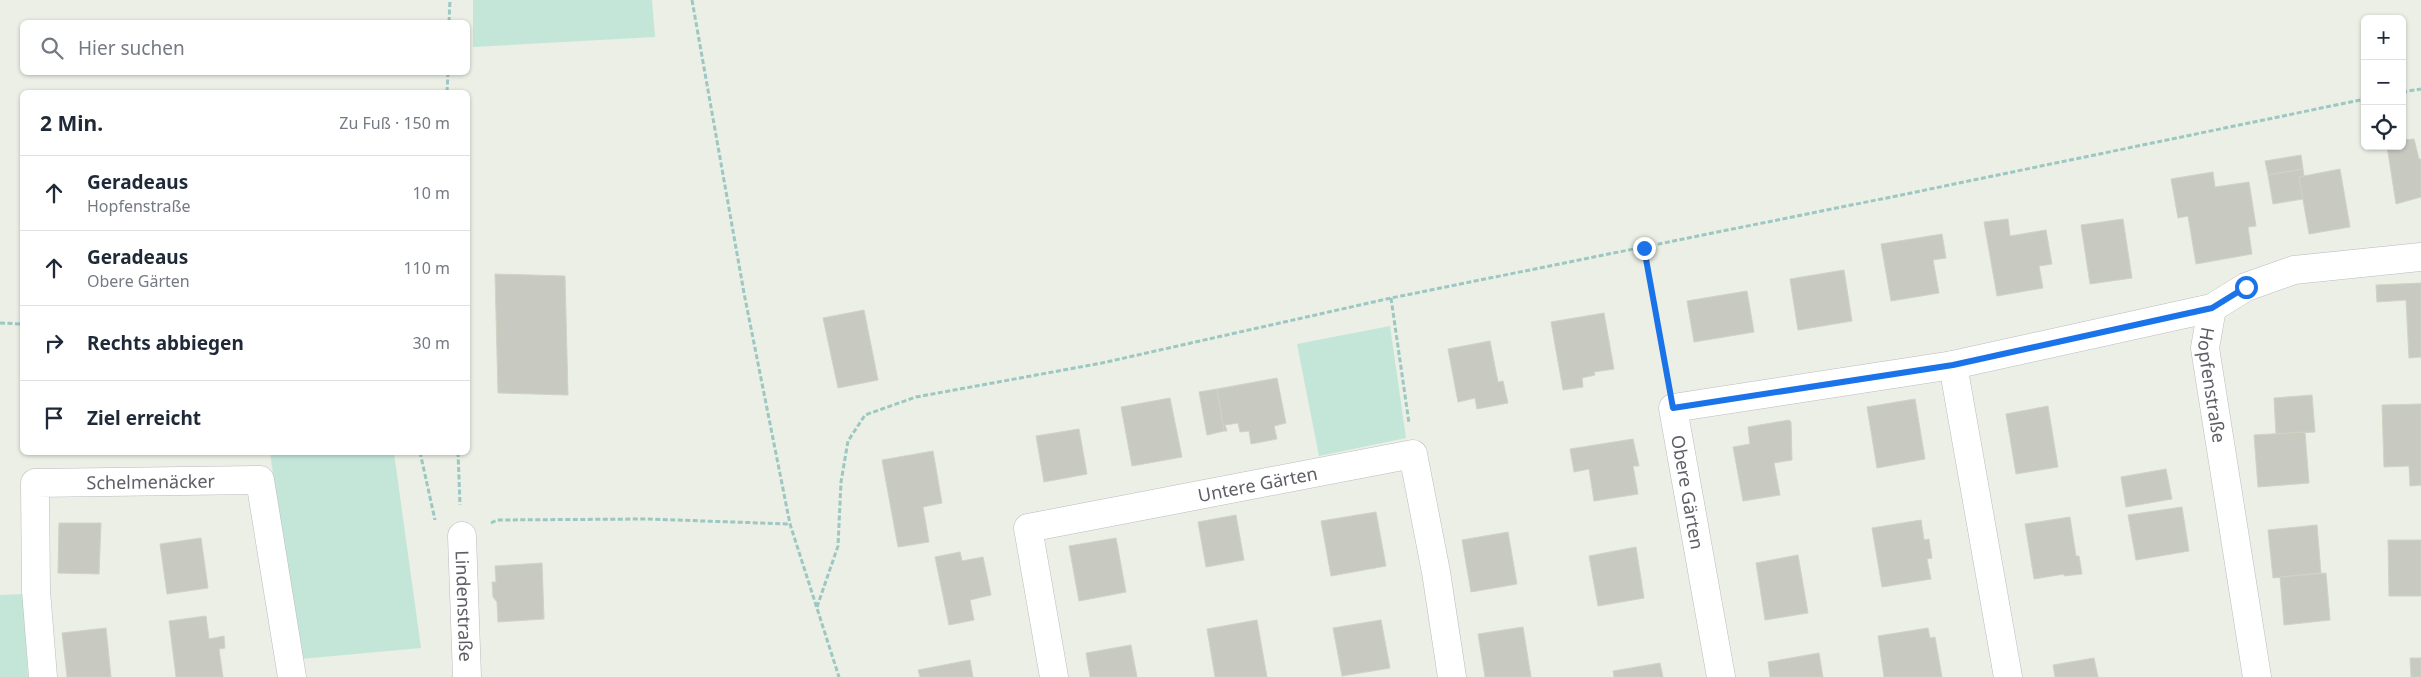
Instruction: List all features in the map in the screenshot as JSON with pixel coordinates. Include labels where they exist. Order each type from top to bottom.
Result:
[{"type":"street","name":"Hopfenstraße","points":[[2257,677],[2205,348],[2212,308],[2246,287],[2294,270],[2421,257]]},
{"type":"street","points":[[1673,408],[1953,365],[2212,308]]},
{"type":"street","points":[[1953,365],[2008,677]]},
{"type":"street","name":"Obere Gärten","points":[[1673,408],[1721,677]]},
{"type":"street","points":[[1413,454],[1452,677]]},
{"type":"street","name":"Untere Gärten","points":[[1054,677],[1028,528],[1413,454]]},
{"type":"street","name":"Schelmenäcker","points":[[43,677],[36,591],[35,484],[260,480],[292,677]]},
{"type":"street","name":"Lindenstraße","points":[[462,536],[467,677]]},
{"type":"path","points":[[449,20],[450,0]]},
{"type":"path","points":[[692,0],[744,293],[790,524],[839,677]]},
{"type":"path","points":[[447,90],[448,75]]},
{"type":"path","points":[[2406,92],[2421,90]]},
{"type":"path","points":[[817,607],[838,546],[841,482],[848,441],[864,415],[916,397],[1102,363],[1390,298],[1644,248],[2361,100]]},
{"type":"path","points":[[1644,248],[1673,408]]},
{"type":"path","points":[[1390,298],[1413,454]]},
{"type":"path","points":[[0,323],[20,324]]},
{"type":"path","points":[[421,455],[437,529],[462,536],[497,520],[646,520],[790,524]]},
{"type":"path","points":[[458,455],[462,536]]},
{"type":"green space","points":[[473,0],[652,0],[655,37],[473,47]]},
{"type":"green space","points":[[1390,326],[1406,438],[1319,456],[1297,344]]},
{"type":"green space","points":[[270,455],[394,455],[421,648],[300,659]]},
{"type":"green space","points":[[23,594],[28,677],[0,677],[0,595]]},
{"type":"building","points":[[2414,139],[2419,159],[2421,159],[2421,197],[2396,204],[2388,150],[2406,150],[2406,140]]},
{"type":"building","points":[[2301,155],[2303,169],[2268,175],[2265,161]]},
{"type":"building","points":[[2303,169],[2304,176],[2299,177],[2303,199],[2273,204],[2268,175]]},
{"type":"building","points":[[2340,169],[2350,227],[2309,234],[2299,177]]},
{"type":"building","points":[[2213,172],[2215,187],[2249,182],[2256,226],[2248,227],[2252,254],[2196,264],[2188,216],[2178,218],[2171,179]]},
{"type":"building","points":[[2008,219],[2010,236],[2046,230],[2052,264],[2039,266],[2043,288],[1997,296],[1984,222]]},
{"type":"building","points":[[2123,219],[2132,278],[2090,284],[2081,225]]},
{"type":"building","points":[[1942,234],[1946,258],[1933,260],[1939,293],[1891,301],[1881,244]]},
{"type":"building","points":[[1844,270],[1852,321],[1798,330],[1790,279]]},
{"type":"building","points":[[495,274],[565,276],[568,395],[498,393]]},
{"type":"building","points":[[2421,283],[2421,357],[2409,358],[2406,300],[2377,302],[2376,285]]},
{"type":"building","points":[[1747,291],[1754,332],[1694,342],[1687,301]]},
{"type":"building","points":[[864,310],[878,380],[838,388],[823,318]]},
{"type":"building","points":[[1604,313],[1614,369],[1594,372],[1595,375],[1582,378],[1583,387],[1563,390],[1551,322]]},
{"type":"building","points":[[1490,341],[1498,382],[1503,381],[1508,403],[1477,409],[1475,398],[1458,402],[1448,349]]},
{"type":"building","points":[[1277,378],[1286,423],[1274,426],[1277,439],[1251,444],[1249,431],[1240,432],[1238,423],[1225,425],[1227,431],[1224,431],[1217,389]]},
{"type":"building","points":[[1217,389],[1224,431],[1207,435],[1199,392]]},
{"type":"building","points":[[2312,395],[2315,432],[2276,434],[2274,398]]},
{"type":"building","points":[[1170,398],[1182,457],[1132,466],[1121,407]]},
{"type":"building","points":[[1915,399],[1925,459],[1877,468],[1867,407]]},
{"type":"building","points":[[2421,404],[2421,485],[2410,486],[2409,466],[2384,467],[2382,405]]},
{"type":"building","points":[[2048,406],[2058,467],[2016,474],[2006,414]]},
{"type":"building","points":[[1789,420],[1791,422],[1792,460],[1774,463],[1780,495],[1743,501],[1733,447],[1750,444],[1748,427]]},
{"type":"building","points":[[1079,429],[1087,474],[1044,482],[1036,436]]},
{"type":"building","points":[[2305,432],[2309,483],[2258,487],[2254,435]]},
{"type":"building","points":[[1633,439],[1639,466],[1633,466],[1638,494],[1594,501],[1589,469],[1574,472],[1570,449]]},
{"type":"building","points":[[933,451],[942,503],[923,507],[929,542],[898,547],[882,460]]},
{"type":"building","points":[[2166,469],[2172,499],[2126,507],[2121,477]]},
{"type":"building","points":[[2182,507],[2189,551],[2136,560],[2128,515]]},
{"type":"building","points":[[1376,512],[1386,566],[1331,576],[1321,521]]},
{"type":"building","points":[[1236,515],[1244,560],[1206,567],[1198,522]]},
{"type":"building","points":[[2070,517],[2076,556],[2079,556],[2082,574],[2064,576],[2064,574],[2034,579],[2025,524]]},
{"type":"building","points":[[1921,520],[1924,540],[1929,539],[1932,558],[1927,559],[1931,579],[1882,587],[1872,528]]},
{"type":"building","points":[[59,523],[101,523],[99,574],[58,573]]},
{"type":"building","points":[[2317,525],[2321,573],[2273,578],[2268,530]]},
{"type":"building","points":[[1508,532],[1517,584],[1471,592],[1462,540]]},
{"type":"building","points":[[201,538],[208,588],[167,594],[160,544]]},
{"type":"building","points":[[1116,538],[1126,592],[1079,601],[1069,546]]},
{"type":"building","points":[[2388,540],[2421,540],[2421,596],[2389,596]]},
{"type":"building","points":[[1636,547],[1644,598],[1598,606],[1589,556]]},
{"type":"building","points":[[960,552],[962,561],[983,557],[991,595],[970,600],[974,620],[949,625],[935,557]]},
{"type":"building","points":[[1798,555],[1808,613],[1765,620],[1756,563]]},
{"type":"building","points":[[542,563],[544,619],[498,622],[497,602],[493,597],[492,582],[496,582],[495,566]]},
{"type":"building","points":[[2326,573],[2330,620],[2284,625],[2280,577]]},
{"type":"building","points":[[206,616],[209,639],[224,636],[225,648],[219,649],[223,677],[176,677],[169,621]]},
{"type":"building","points":[[1257,620],[1267,677],[1215,677],[1207,629]]},
{"type":"building","points":[[1381,620],[1390,668],[1342,676],[1333,628]]},
{"type":"building","points":[[1523,627],[1531,677],[1485,677],[1478,634]]},
{"type":"building","points":[[106,628],[111,677],[67,677],[62,633]]},
{"type":"building","points":[[1928,628],[1930,638],[1935,637],[1942,677],[1884,677],[1878,636]]},
{"type":"building","points":[[1131,645],[1137,677],[1090,677],[1086,653]]},
{"type":"building","points":[[1819,653],[1823,677],[1770,677],[1768,662]]},
{"type":"building","points":[[2094,658],[2098,677],[2055,677],[2053,665]]},
{"type":"building","points":[[2410,658],[2421,658],[2421,677],[2411,677]]},
{"type":"building","points":[[970,660],[973,677],[920,677],[918,670]]},
{"type":"building","points":[[1660,663],[1663,677],[1614,677],[1613,671]]},
{"type":"route","points":[[1644,248],[1673,408],[1953,365],[2212,308],[2246,287]]}]
